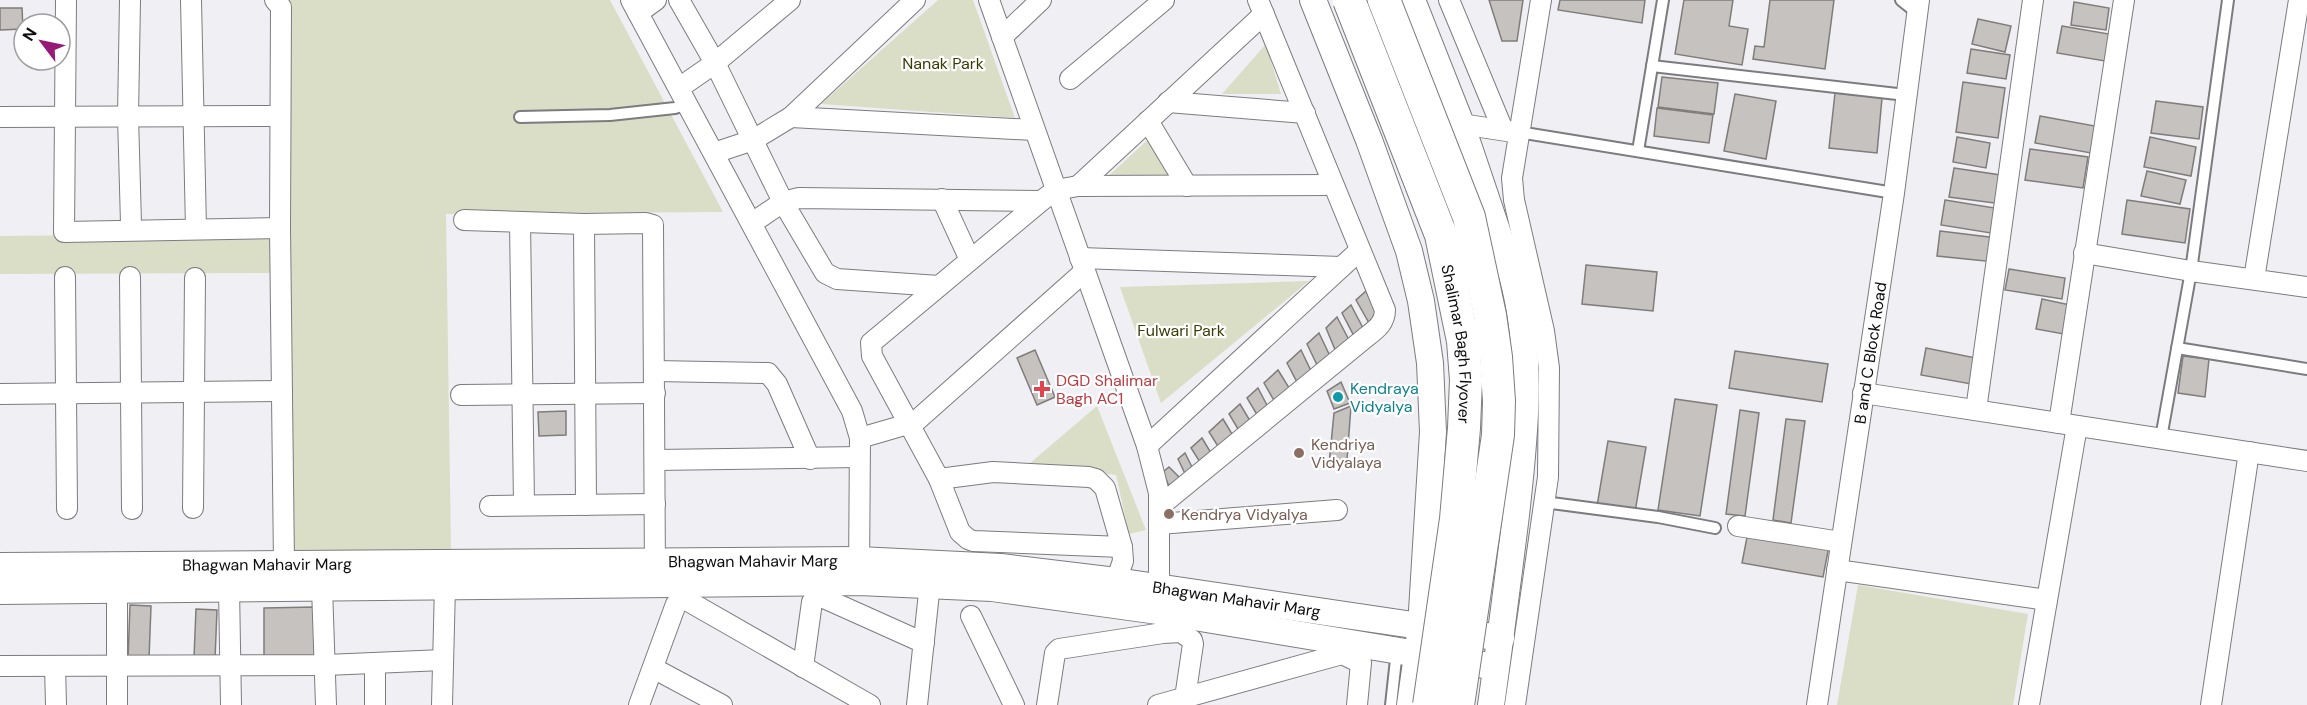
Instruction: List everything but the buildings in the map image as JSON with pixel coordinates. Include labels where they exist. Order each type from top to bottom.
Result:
[{"type":"main road","name":"Shalimar Bagh Flyover","points":[[1348,0],[1441,235],[1463,341],[1466,380],[1456,519],[1429,705]]},
{"type":"main road","name":"Shalimar Bagh Flyover","points":[[1384,0],[1469,218],[1490,315],[1496,357],[1499,401],[1498,435],[1458,705]]},
{"type":"street","points":[[66,0],[64,232],[131,227],[280,228]]},
{"type":"street","points":[[130,0],[128,117],[131,227]]},
{"type":"street","points":[[191,0],[196,229]]},
{"type":"street","points":[[275,0],[281,7],[280,228],[284,564]]},
{"type":"street","points":[[656,0],[634,7],[832,370],[852,411],[859,448],[859,571]]},
{"type":"street","points":[[679,0],[715,63],[783,202],[820,266],[830,276],[837,279],[939,286]]},
{"type":"street","points":[[683,96],[715,63],[790,0]]},
{"type":"street","points":[[714,153],[753,140],[791,117],[915,0]]},
{"type":"street","points":[[988,0],[1034,129],[1048,196],[1082,264],[1147,446],[1159,493],[1159,598]]},
{"type":"street","points":[[1002,37],[1041,0]]},
{"type":"street","points":[[1070,79],[1164,0]]},
{"type":"street","points":[[1313,0],[1369,140],[1409,251],[1430,363],[1433,432],[1421,627],[1408,652],[1410,705]]},
{"type":"street","points":[[1412,0],[1461,124],[1517,294],[1526,360],[1538,386],[1549,460],[1515,705]]},
{"type":"street","points":[[1449,0],[1511,131]]},
{"type":"street","points":[[1491,705],[1522,462],[1548,350],[1512,188],[1511,131],[1541,0]]},
{"type":"street","points":[[1976,410],[2033,0]]},
{"type":"street","points":[[2029,705],[2047,600],[2068,424],[2084,253],[2124,0]]},
{"type":"street","points":[[2254,279],[2299,0]]},
{"type":"street","name":"B and C Block Road","points":[[1816,705],[1894,193],[1906,95],[1912,4]]},
{"type":"street","points":[[1078,186],[1168,102],[1261,7],[1385,310],[1382,323],[1159,515]]},
{"type":"street","points":[[1168,102],[1305,112]]},
{"type":"street","points":[[0,117],[280,116]]},
{"type":"street","points":[[791,117],[1034,129]]},
{"type":"street","points":[[1148,121],[1187,186]]},
{"type":"street","points":[[1461,124],[1511,131]]},
{"type":"street","points":[[752,223],[783,202],[800,198],[942,199],[1048,196],[1078,186],[1333,185]]},
{"type":"street","points":[[1048,196],[871,344],[872,357],[939,479],[960,532],[968,539],[1122,547]]},
{"type":"street","points":[[942,199],[970,260]]},
{"type":"street","points":[[464,220],[584,224],[646,223],[653,225],[655,573]]},
{"type":"street","points":[[520,222],[524,504]]},
{"type":"street","points":[[584,224],[586,505]]},
{"type":"street","points":[[1147,446],[1359,251]]},
{"type":"street","points":[[2084,253],[2307,287]]},
{"type":"street","points":[[655,460],[810,459],[859,448],[921,417],[1082,264],[1341,267]]},
{"type":"street","points":[[65,277],[67,509]]},
{"type":"street","points":[[130,277],[132,509]]},
{"type":"street","points":[[193,508],[195,278]]},
{"type":"street","points":[[655,371],[768,373],[777,384],[810,459]]},
{"type":"street","points":[[0,394],[282,392]]},
{"type":"street","points":[[461,395],[655,393]]},
{"type":"street","points":[[1863,393],[2307,461]]},
{"type":"street","points":[[2211,705],[2249,452]]},
{"type":"street","points":[[1431,464],[1453,492],[1482,497],[1497,492],[1509,482],[1522,462]]},
{"type":"street","points":[[939,479],[993,472],[1096,479],[1105,488],[1122,547],[1122,561],[1116,580]]},
{"type":"street","points":[[490,506],[655,504]]},
{"type":"street","points":[[1159,515],[1337,510]]},
{"type":"street","points":[[1738,526],[1841,542]]},
{"type":"street","name":"Bhagwan Mahavir Marg","points":[[0,566],[284,564],[655,573],[859,571],[931,574],[1001,567],[1116,580],[1159,598],[1408,652],[1496,667]]},
{"type":"street","points":[[1837,570],[2047,600]]},
{"type":"street","name":"Bhagwan Mahavir Marg","points":[[0,591],[445,586],[655,573]]},
{"type":"street","points":[[916,705],[931,574]]},
{"type":"street","name":"Bhagwan Mahavir Marg","points":[[931,574],[992,588],[1159,598],[1501,638]]},
{"type":"street","points":[[442,705],[445,586]]},
{"type":"street","points":[[322,587],[326,705]]},
{"type":"street","points":[[229,588],[231,705]]},
{"type":"street","points":[[117,589],[117,705]]},
{"type":"street","points":[[803,667],[812,602],[817,595],[924,643]]},
{"type":"street","points":[[639,705],[676,604],[681,600],[687,601],[870,705]]},
{"type":"street","points":[[971,616],[1014,705]]},
{"type":"street","points":[[1047,705],[1055,653],[1059,649],[1181,632],[1192,639],[1185,698]]},
{"type":"street","points":[[1158,705],[1342,654],[1361,663],[1357,705]]},
{"type":"street","points":[[0,666],[326,665],[443,660]]},
{"type":"street","points":[[375,663],[375,705]]},
{"type":"street","points":[[55,666],[56,705]]},
{"type":"street","points":[[653,668],[722,705]]},
{"type":"lane","points":[[1638,151],[1663,0]]},
{"type":"lane","points":[[2161,438],[2191,271],[2228,0]]},
{"type":"lane","points":[[1652,66],[1906,95]]},
{"type":"lane","points":[[520,117],[610,115],[675,108],[683,96]]},
{"type":"lane","points":[[1511,131],[1894,193]]},
{"type":"lane","points":[[2177,348],[2307,369]]},
{"type":"lane","points":[[1544,502],[1658,517],[1715,528]]},
{"type":"lane","points":[[1390,705],[1408,652]]},
{"type":"green space","points":[[287,0],[610,0],[723,212],[446,214],[451,550],[289,551],[290,273],[0,274],[0,236],[288,233]]},
{"type":"green space","name":"Nanak Park","points":[[938,0],[973,0],[1015,118],[821,104]]},
{"type":"green space","points":[[1266,44],[1281,94],[1222,94]]},
{"type":"green space","points":[[1153,135],[1170,178],[1103,181]]},
{"type":"green space","name":"Fulwari Park","points":[[1309,281],[1161,403],[1120,287]]},
{"type":"green space","points":[[1097,406],[1146,530],[1129,534],[1116,475],[1029,464]]},
{"type":"green space","points":[[1858,585],[2028,614],[2013,705],[1837,705]]},
{"type":"place","name":"DGD Shalimar Bagh AC1","points":[[1042,389]]},
{"type":"place","name":"Kendraya Vidyalya","points":[[1338,397]]},
{"type":"place","name":"Kendriya Vidyalaya","points":[[1299,453]]},
{"type":"place","name":"Kendrya Vidyalya","points":[[1169,514]]}]
